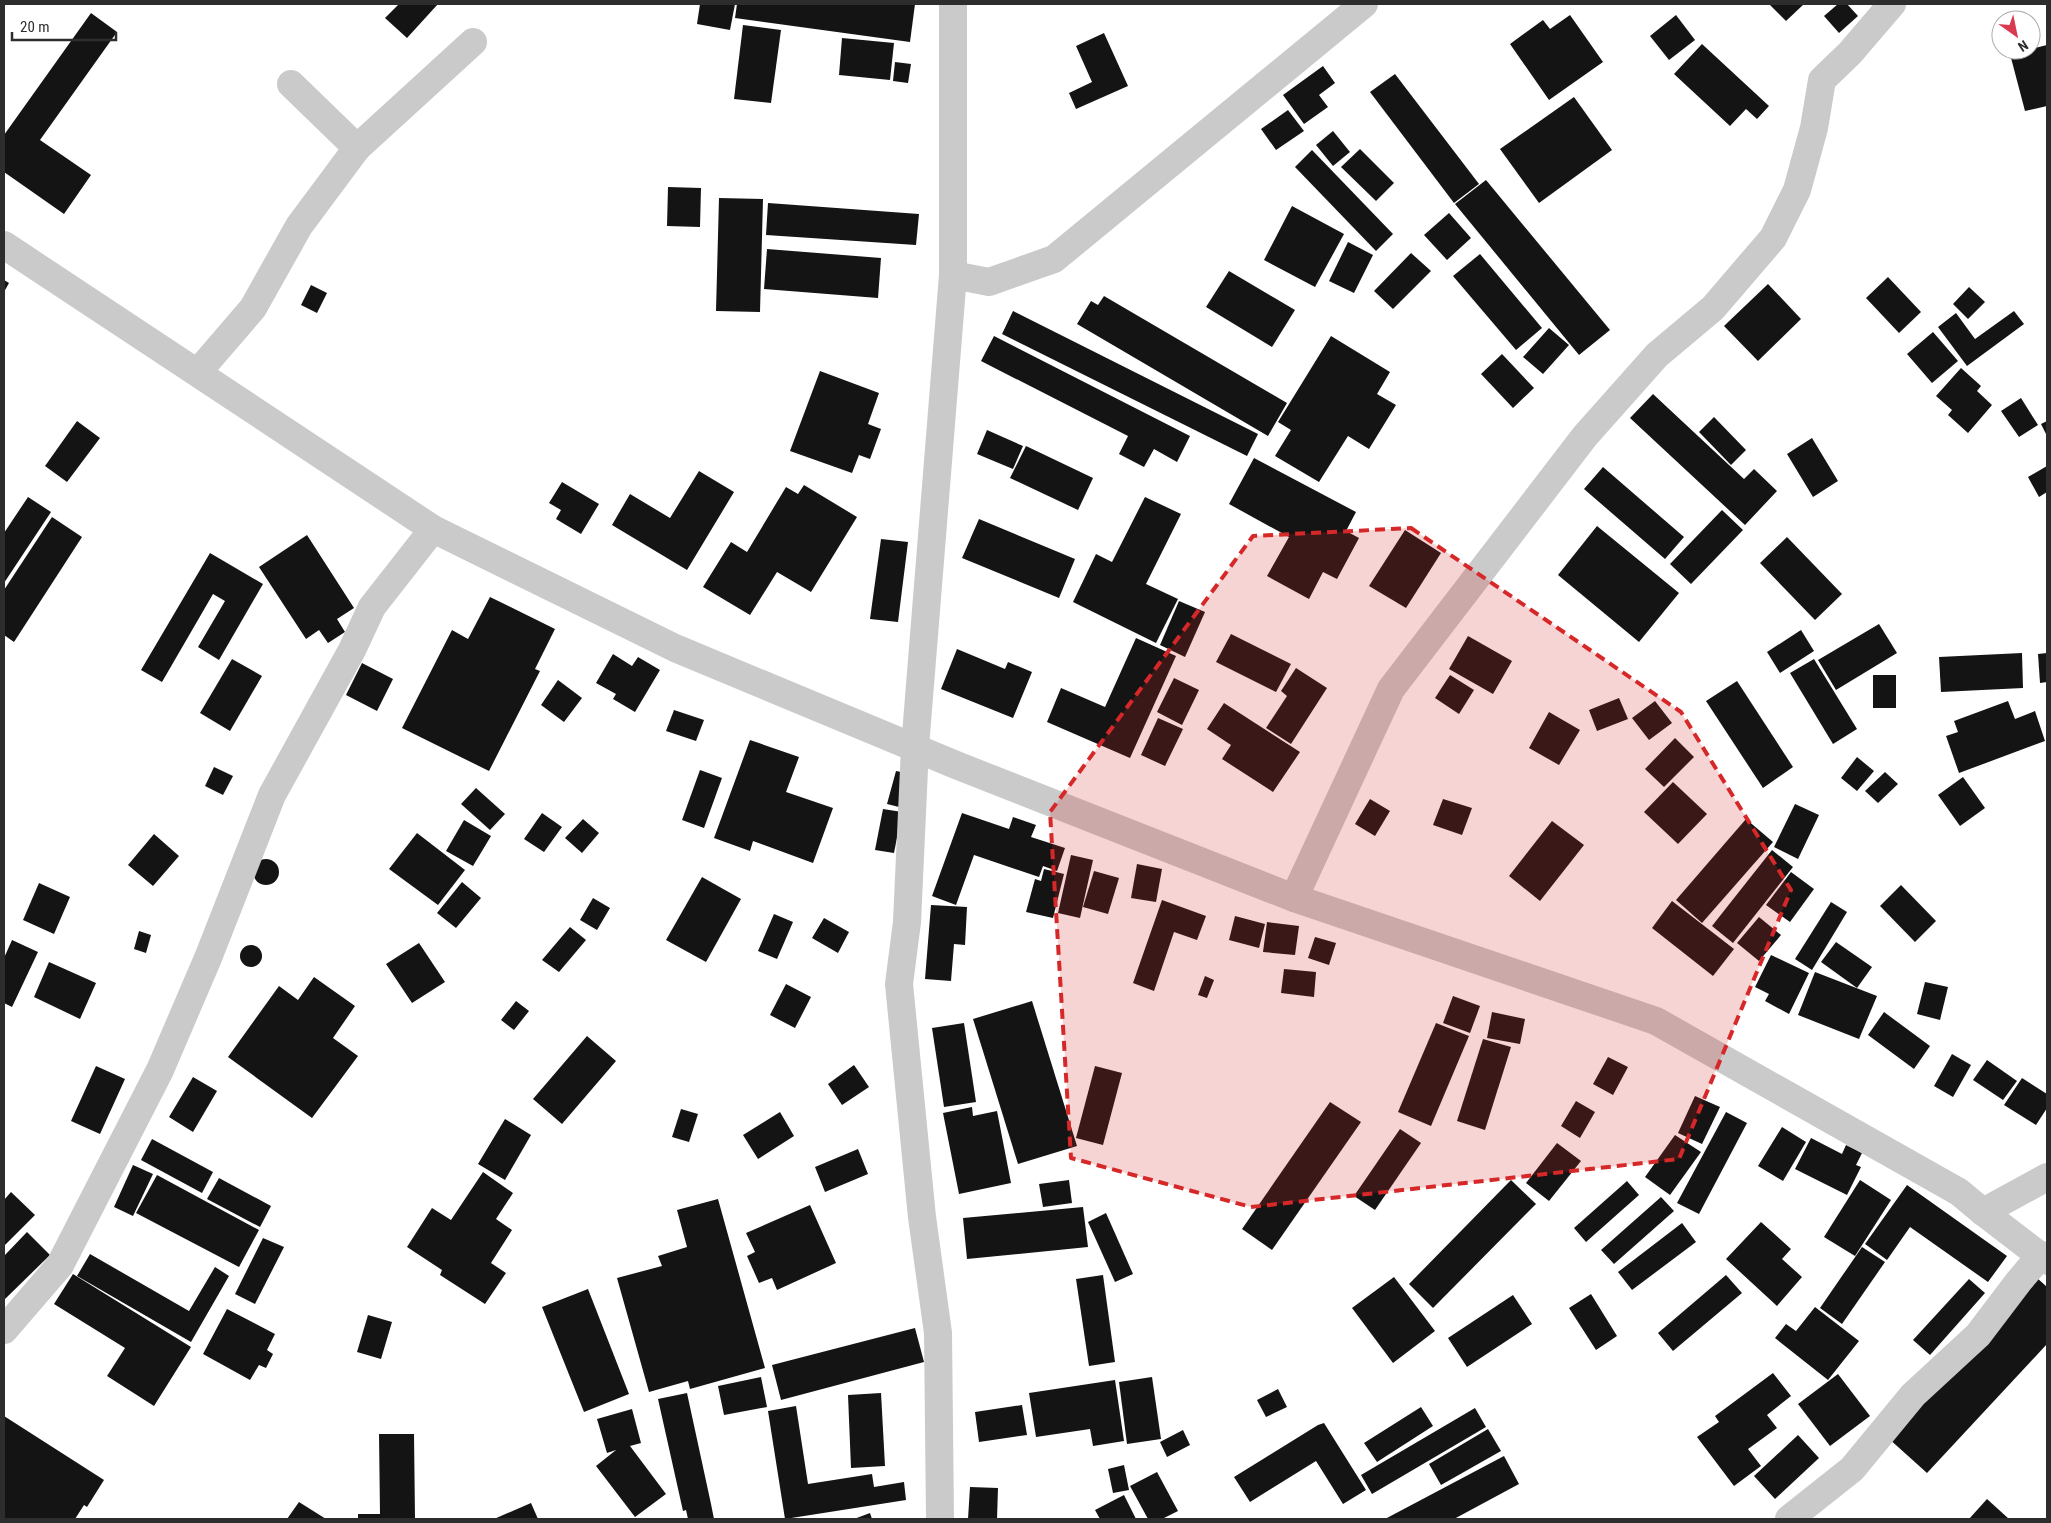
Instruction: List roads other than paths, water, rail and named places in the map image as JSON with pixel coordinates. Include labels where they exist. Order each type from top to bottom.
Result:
[{"type":"street","points":[[940,1519],[938,1333],[922,1217],[899,984],[907,922],[915,747],[953,275],[953,4]]},
{"type":"street","points":[[953,275],[988,282],[1054,258],[1364,4]]},
{"type":"street","points":[[1294,898],[1391,689],[1585,436],[1657,356],[1714,308],[1773,238],[1797,190],[1814,128],[1822,80],[1850,53],[1892,4]]},
{"type":"street","points":[[198,372],[253,308],[299,226],[358,148],[473,42]]},
{"type":"street","points":[[291,84],[358,148]]},
{"type":"street","points":[[4,245],[433,529],[674,648],[965,769],[1294,898],[1656,1021],[1959,1192],[1982,1212],[2044,1258],[2019,1281],[1978,1335],[1913,1396],[1852,1469],[1789,1519]]},
{"type":"street","points":[[4,1330],[60,1265],[160,1070],[208,958],[272,795],[352,650],[372,606],[433,529]]},
{"type":"street","points":[[1982,1212],[2047,1177]]}]
